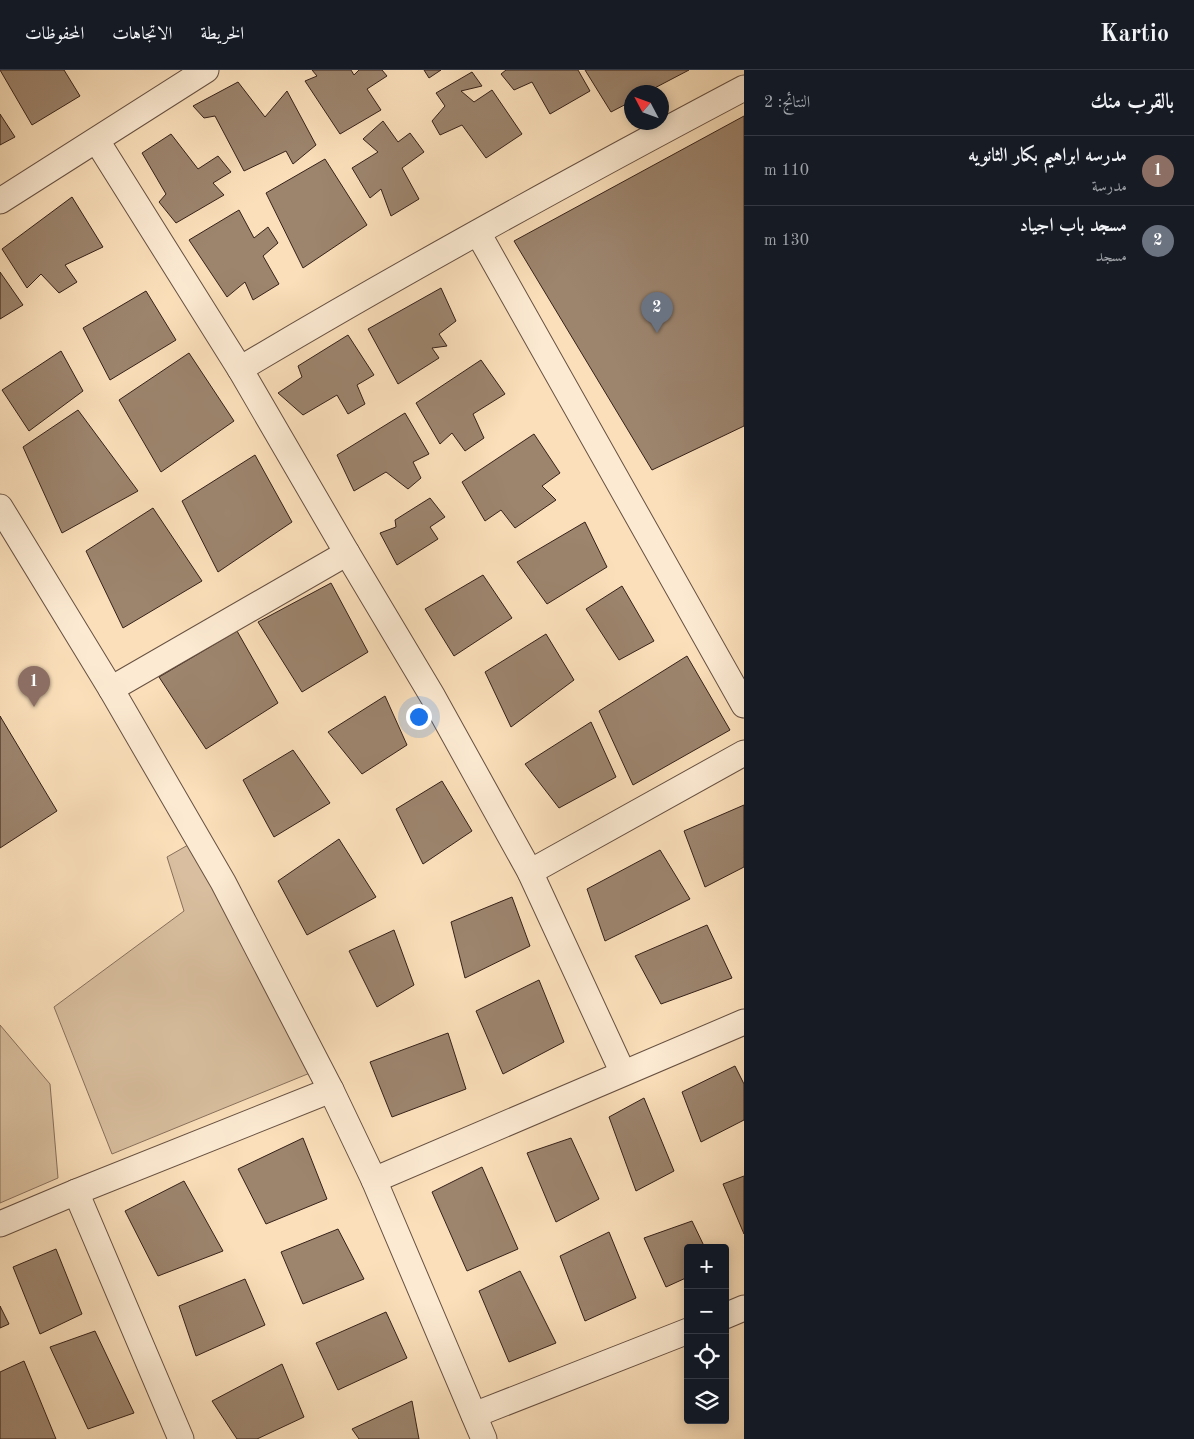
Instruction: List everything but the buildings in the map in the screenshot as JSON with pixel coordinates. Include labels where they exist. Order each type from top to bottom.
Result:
[{"type":"street","points":[[0,202],[206,70]]},
{"type":"street","points":[[240,369],[348,304],[744,88]]},
{"type":"street","points":[[97,141],[240,369],[347,554],[433,696],[530,872],[623,1073]]},
{"type":"street","points":[[478,233],[744,705]]},
{"type":"street","points":[[0,507],[111,689],[223,882],[331,1090],[374,1180],[484,1439]]},
{"type":"street","points":[[111,689],[347,554]]},
{"type":"street","points":[[530,872],[744,753]]},
{"type":"street","points":[[374,1180],[744,1022]]},
{"type":"street","points":[[0,1224],[331,1090]]},
{"type":"street","points":[[76,1192],[178,1438]]},
{"type":"street","points":[[729,1314],[744,1308]]},
{"type":"street","points":[[474,1415],[684,1333]]},
{"type":"shaded area","points":[[195,841],[310,1073],[112,1154],[54,1007],[184,911],[167,857]]},
{"type":"shaded area","points":[[0,1025],[50,1084],[58,1178],[0,1203]]},
{"type":"place","name":"مسجد باب اجياد","points":[[657,333]]},
{"type":"place","name":"مدرسه ابراهيم بكار الثانويه","points":[[34,707]]}]
